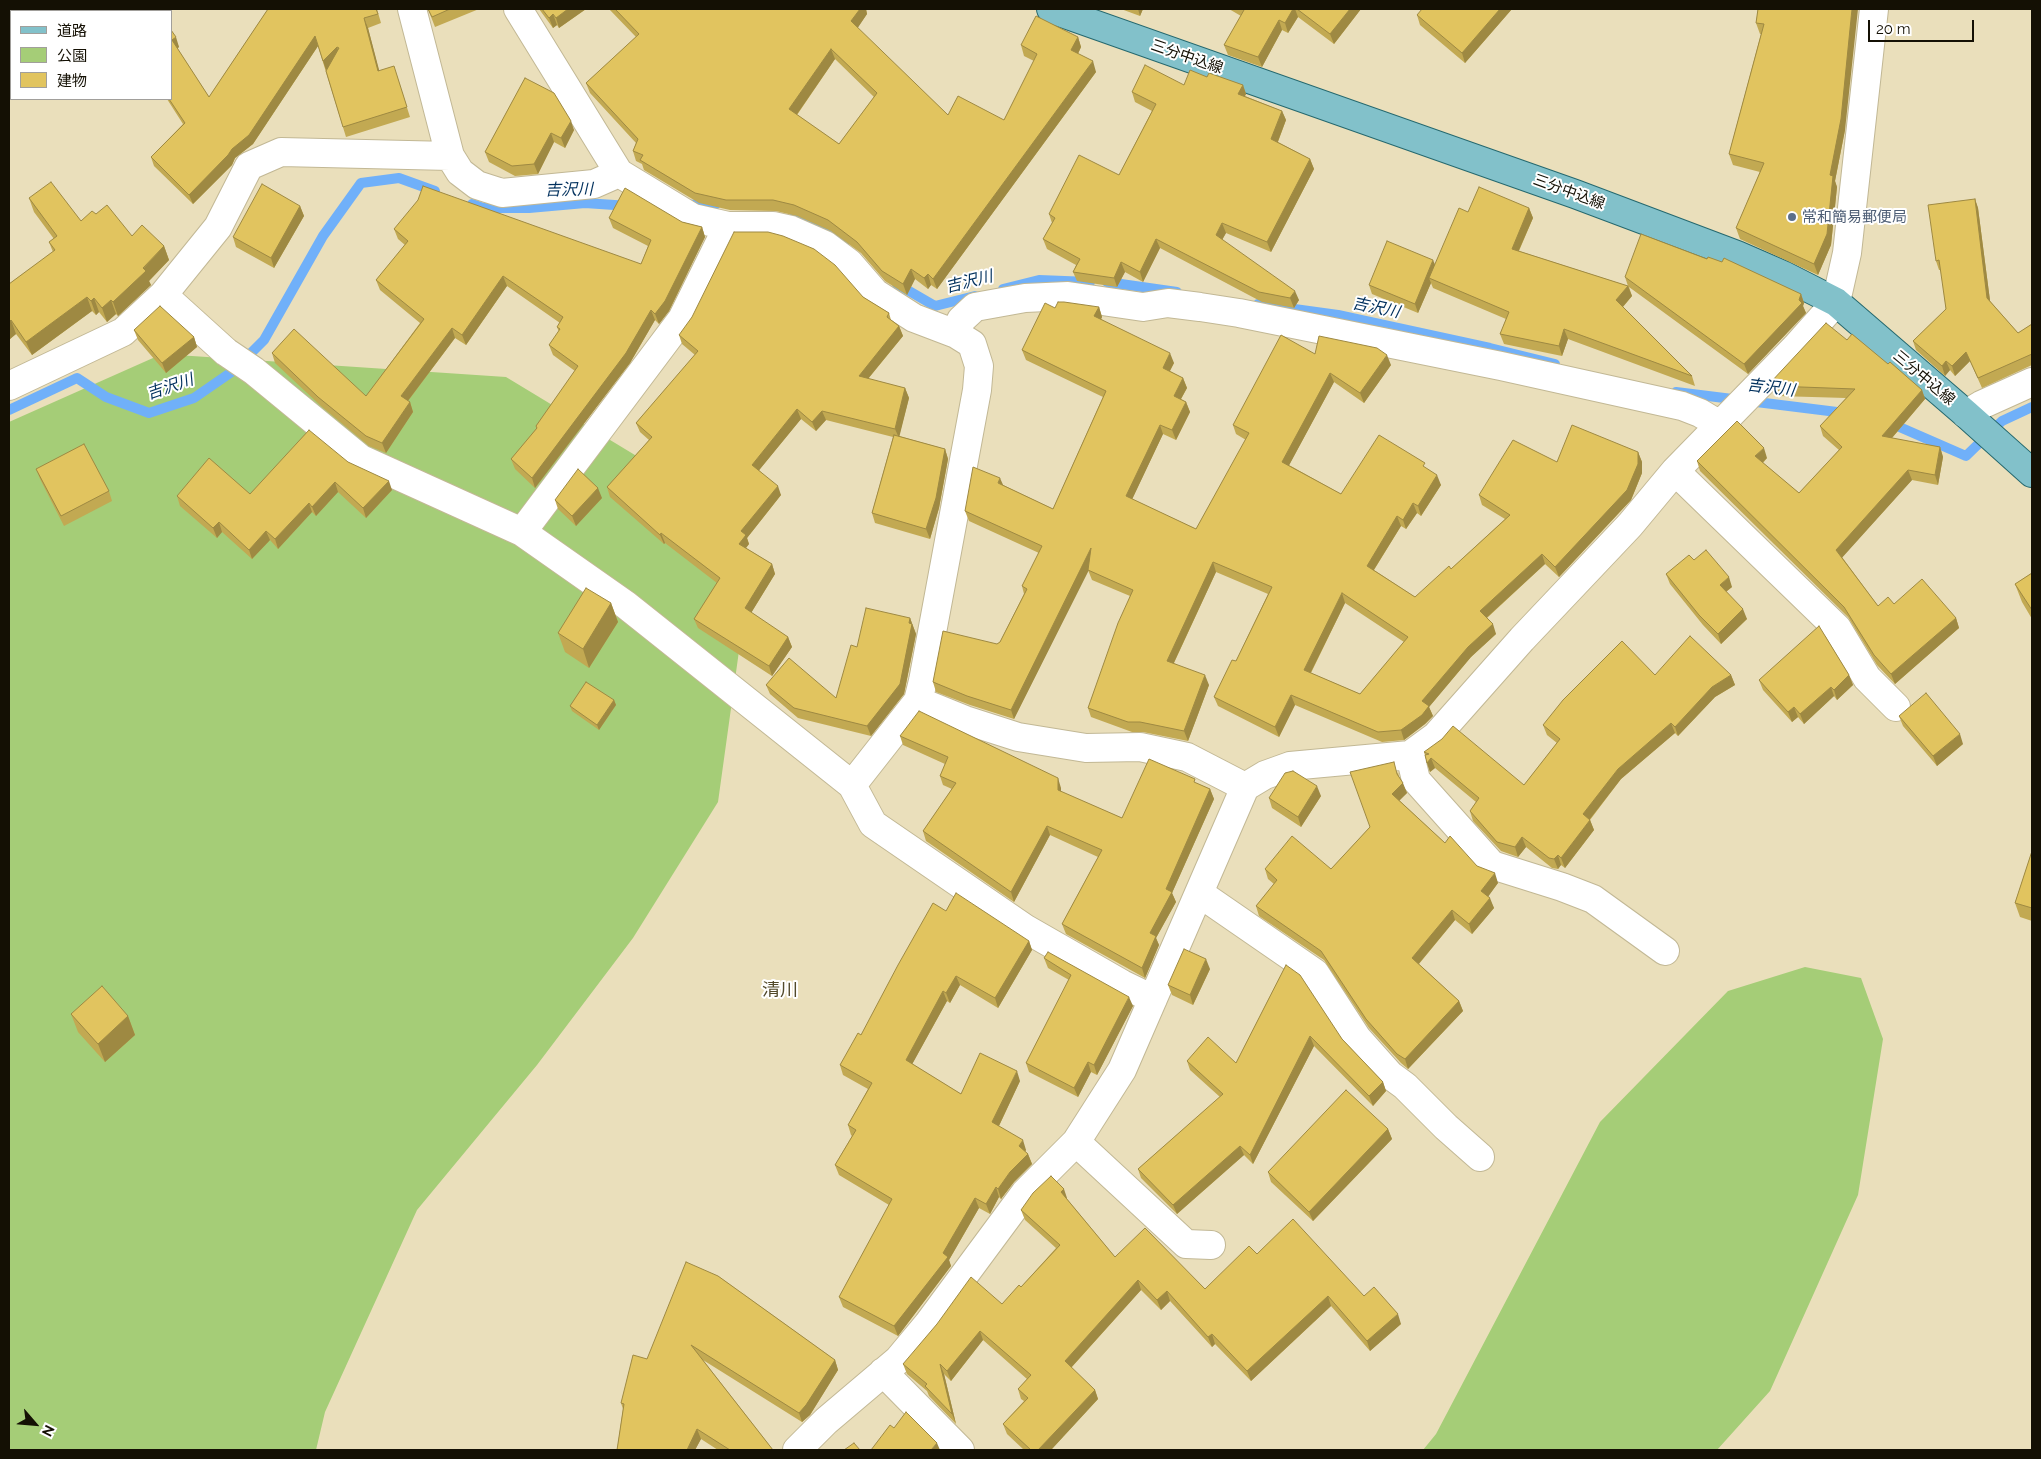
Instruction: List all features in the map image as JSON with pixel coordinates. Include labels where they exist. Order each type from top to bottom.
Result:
[{"type":"main road","name":"三分中込線","points":[[1051,9],[1574,194],[1737,255],[1791,278],[1836,302],[2024,466]]},
{"type":"street","points":[[412,9],[450,156],[460,172],[478,185],[502,193],[594,184],[619,173]]},
{"type":"street","points":[[518,9],[619,173],[693,218],[728,226],[782,228],[825,245],[849,263],[875,293],[914,318],[956,334],[972,344],[979,366],[976,390],[918,701],[852,785]]},
{"type":"street","points":[[797,1450],[826,1421],[898,1360],[928,1324],[1025,1193],[1076,1142],[1122,1070],[1245,787],[1265,775],[1290,766],[1410,755],[1436,736],[1522,639],[1630,525],[1675,471],[1836,302],[1847,253],[1874,9]]},
{"type":"street","points":[[9,386],[123,332],[163,295],[218,227],[249,166],[281,152],[450,156]]},
{"type":"street","points":[[522,532],[682,319],[728,226]]},
{"type":"street","points":[[163,295],[226,352],[254,371],[361,459],[522,532],[626,605],[852,785],[873,824],[1026,929],[1122,984],[1153,999]]},
{"type":"street","points":[[956,334],[961,320],[975,307],[1025,298],[1068,296],[1143,307],[1168,303],[1200,306],[1239,312],[1492,364],[1682,406],[1700,413],[1735,410]]},
{"type":"street","points":[[1970,417],[1981,405],[2032,382]]},
{"type":"street","points":[[1675,471],[1837,628],[1867,678],[1896,707]]},
{"type":"street","points":[[918,701],[965,720],[1018,737],[1086,748],[1140,747],[1187,758],[1245,787]]},
{"type":"street","points":[[1410,755],[1416,780],[1492,865],[1593,899],[1664,951]]},
{"type":"street","points":[[1199,893],[1315,973],[1357,1038],[1390,1075],[1405,1086],[1446,1127],[1480,1157]]},
{"type":"street","points":[[1076,1142],[1186,1244],[1211,1245]]},
{"type":"street","points":[[883,1372],[960,1450]]},
{"type":"green space","points":[[162,354],[506,377],[663,472],[743,622],[718,802],[633,938],[537,1065],[417,1210],[325,1412],[316,1450],[9,1450],[9,422]]},
{"type":"green space","points":[[1805,967],[1861,978],[1883,1039],[1858,1195],[1770,1391],[1717,1450],[1423,1450],[1436,1434],[1600,1122],[1728,991]]},
{"type":"building","points":[[96,9],[126,10],[97,10]]},
{"type":"building","points":[[268,9],[376,9],[378,14],[364,18],[378,71],[394,66],[407,107],[343,127],[326,71],[339,48],[337,47],[323,61],[315,36],[249,135],[232,149],[189,195],[151,157],[185,123],[170,100],[172,100],[172,40],[209,97]]},
{"type":"building","points":[[428,9],[450,9],[432,17]]},
{"type":"building","points":[[542,9],[568,9],[556,18],[553,14],[549,18]]},
{"type":"building","points":[[615,9],[860,9],[851,21],[948,115],[958,96],[1004,120],[1037,54],[1021,45],[1036,16],[1078,37],[1071,50],[1093,61],[933,279],[928,274],[924,278],[911,269],[903,284],[882,271],[857,242],[828,220],[794,205],[773,200],[726,200],[695,193],[640,160],[643,155],[633,151],[638,139],[586,83],[639,34]],"holes":[[[831,49],[877,93],[839,144],[789,109]]]},
{"type":"building","points":[[1243,9],[1293,9],[1285,23],[1279,20],[1258,57],[1224,45]]},
{"type":"building","points":[[1297,9],[1350,9],[1330,34]]},
{"type":"building","points":[[1422,9],[1500,9],[1462,53],[1417,15]]},
{"type":"building","points":[[1758,9],[1852,9],[1841,119],[1830,175],[1833,176],[1827,234],[1814,264],[1736,228],[1764,163],[1729,154],[1764,24],[1756,23]]},
{"type":"building","points":[[172,31],[176,37],[172,40]]},
{"type":"building","points":[[1145,65],[1184,85],[1190,70],[1207,77],[1209,73],[1243,85],[1238,94],[1282,111],[1271,139],[1310,159],[1267,242],[1222,223],[1216,235],[1295,291],[1290,298],[1259,292],[1156,239],[1140,272],[1121,262],[1114,278],[1073,272],[1080,259],[1043,239],[1055,218],[1049,214],[1079,155],[1119,175],[1156,104],[1132,92]]},
{"type":"building","points":[[525,78],[554,93],[571,121],[561,138],[551,133],[534,164],[512,166],[485,152]]},
{"type":"building","points":[[51,182],[81,221],[92,211],[96,214],[107,205],[132,236],[142,225],[164,246],[143,268],[146,271],[113,302],[111,300],[102,308],[94,298],[91,301],[87,297],[26,342],[11,320],[9,322],[9,284],[55,250],[49,242],[57,236],[29,198]]},
{"type":"building","points":[[262,184],[300,206],[271,258],[233,237]]},
{"type":"building","points":[[423,186],[641,264],[651,240],[609,218],[625,188],[682,222],[702,227],[665,301],[655,314],[651,310],[626,353],[532,478],[511,459],[537,428],[536,426],[578,366],[549,345],[560,329],[557,327],[563,317],[503,276],[462,335],[452,328],[401,396],[410,402],[382,443],[366,436],[318,397],[272,353],[294,329],[366,396],[424,319],[376,280],[408,241],[394,229],[418,200]]},
{"type":"building","points":[[1479,187],[1529,208],[1512,249],[1628,286],[1616,300],[1692,376],[1564,329],[1559,346],[1500,334],[1509,312],[1429,278],[1459,208],[1468,212]]},
{"type":"building","points":[[1975,199],[1987,298],[2018,333],[2032,324],[2032,354],[1978,378],[1966,352],[1952,366],[1946,361],[1942,366],[1913,341],[1946,309],[1939,260],[1936,261],[1928,205]]},
{"type":"building","points":[[734,232],[768,232],[814,249],[835,265],[863,297],[889,313],[887,317],[899,326],[859,376],[905,388],[895,429],[822,411],[812,422],[797,409],[752,465],[778,486],[741,531],[746,535],[739,544],[772,564],[745,608],[788,637],[769,666],[694,619],[720,578],[661,533],[660,535],[607,487],[652,437],[636,423],[698,351],[679,335],[692,317]]},
{"type":"building","points":[[1641,234],[1707,259],[1708,257],[1722,262],[1724,258],[1801,294],[1799,300],[1802,303],[1744,364],[1625,277]]},
{"type":"building","points":[[1387,241],[1433,260],[1415,304],[1369,285]]},
{"type":"building","points":[[1058,302],[1099,307],[1094,316],[1170,353],[1163,368],[1183,378],[1174,396],[1186,402],[1172,430],[1160,425],[1126,496],[1196,529],[1249,433],[1233,425],[1281,335],[1315,354],[1319,336],[1377,348],[1387,355],[1360,393],[1330,373],[1282,462],[1341,494],[1379,435],[1425,463],[1423,466],[1437,475],[1418,506],[1413,503],[1403,520],[1397,516],[1367,566],[1415,597],[1449,566],[1451,569],[1510,515],[1479,495],[1513,440],[1557,462],[1572,425],[1638,452],[1638,464],[1627,490],[1555,567],[1542,554],[1480,611],[1493,624],[1468,647],[1422,701],[1429,706],[1422,715],[1401,730],[1378,732],[1291,695],[1275,727],[1214,697],[1232,660],[1236,661],[1272,587],[1213,562],[1167,661],[1205,675],[1184,731],[1140,722],[1128,722],[1088,708],[1118,623],[1133,590],[1088,570],[1091,548],[1011,710],[967,696],[933,682],[943,631],[997,644],[1000,642],[1027,589],[1022,586],[1042,546],[965,511],[973,467],[1000,478],[998,483],[1053,509],[1106,391],[1022,350],[1045,303],[1055,308]],"holes":[[[1342,593],[1408,637],[1360,694],[1304,670]]]},
{"type":"building","points":[[160,306],[194,337],[162,363],[134,330]]},
{"type":"building","points":[[1826,323],[1847,340],[1852,334],[1888,364],[1890,362],[1922,390],[1882,436],[1940,447],[1935,475],[1908,470],[1836,550],[1878,606],[1888,597],[1894,604],[1922,579],[1956,618],[1891,674],[1874,655],[1844,607],[1697,461],[1737,421],[1764,448],[1755,456],[1799,493],[1842,447],[1820,426],[1855,389],[1774,386],[1770,383]]},
{"type":"building","points":[[309,430],[348,462],[389,481],[363,508],[335,482],[312,507],[309,503],[275,539],[266,531],[249,550],[219,522],[213,528],[177,496],[209,458],[250,494]]},
{"type":"building","points":[[894,435],[945,449],[936,498],[926,529],[872,513]]},
{"type":"building","points":[[84,444],[109,491],[61,516],[36,469]]},
{"type":"building","points":[[578,469],[598,488],[572,516],[555,500]]},
{"type":"building","points":[[1706,550],[1729,577],[1720,585],[1743,609],[1718,634],[1699,615],[1666,574],[1689,555],[1694,560]]},
{"type":"building","points":[[2032,573],[2032,610],[2015,584]]},
{"type":"building","points":[[586,588],[611,603],[583,649],[558,633]]},
{"type":"building","points":[[866,608],[910,618],[909,623],[912,624],[900,684],[867,726],[794,708],[766,685],[789,658],[836,698],[851,645],[857,647]]},
{"type":"building","points":[[1819,626],[1849,675],[1834,690],[1831,687],[1800,714],[1794,707],[1788,712],[1759,680]]},
{"type":"building","points":[[1690,636],[1731,675],[1712,687],[1675,727],[1671,723],[1618,769],[1583,814],[1590,820],[1561,858],[1558,855],[1554,859],[1549,858],[1522,837],[1515,847],[1497,842],[1470,811],[1479,798],[1431,758],[1427,763],[1425,755],[1429,754],[1424,752],[1442,739],[1453,726],[1524,785],[1560,739],[1543,725],[1563,700],[1622,641],[1655,675]]},
{"type":"building","points":[[586,682],[614,700],[597,725],[570,706]]},
{"type":"building","points":[[1926,693],[1960,734],[1933,756],[1899,716]]},
{"type":"building","points":[[919,711],[1058,778],[1058,790],[1122,818],[1149,759],[1195,779],[1194,782],[1210,789],[1166,889],[1172,892],[1150,933],[1156,936],[1142,968],[1062,924],[1102,850],[1047,826],[1011,892],[923,831],[956,783],[940,776],[948,757],[900,736]]},
{"type":"building","points":[[1394,762],[1397,774],[1403,783],[1392,794],[1445,843],[1450,836],[1477,866],[1495,873],[1481,891],[1490,898],[1469,924],[1452,910],[1412,958],[1459,1001],[1405,1059],[1397,1054],[1366,1019],[1321,951],[1256,906],[1277,880],[1265,869],[1292,836],[1331,869],[1370,827],[1350,772]]},
{"type":"building","points":[[1293,771],[1317,786],[1298,817],[1269,798],[1285,773]]},
{"type":"building","points":[[2032,851],[2032,908],[2015,903]]},
{"type":"building","points":[[956,893],[1029,941],[995,998],[956,976],[946,993],[943,991],[906,1060],[961,1094],[980,1053],[1017,1071],[992,1122],[1023,1140],[1019,1146],[1028,1154],[1010,1172],[998,1189],[996,1187],[986,1204],[975,1198],[943,1253],[948,1257],[894,1326],[839,1297],[892,1199],[835,1165],[856,1130],[848,1125],[872,1083],[840,1065],[858,1033],[861,1035],[933,903],[946,911]]},
{"type":"building","points":[[1184,949],[1206,959],[1190,995],[1168,985]]},
{"type":"building","points":[[1048,952],[1129,997],[1094,1065],[1088,1062],[1074,1088],[1026,1063],[1071,975],[1044,958]]},
{"type":"building","points":[[1286,965],[1300,975],[1342,1039],[1383,1082],[1369,1096],[1310,1036],[1250,1155],[1240,1146],[1173,1205],[1138,1169],[1223,1094],[1187,1061],[1208,1037],[1236,1063]]},
{"type":"building","points":[[102,986],[128,1016],[98,1044],[71,1014]]},
{"type":"building","points":[[1346,1090],[1388,1129],[1309,1212],[1268,1172]]},
{"type":"building","points":[[1051,1176],[1064,1189],[1061,1192],[1115,1257],[1145,1228],[1205,1289],[1249,1246],[1257,1254],[1293,1219],[1364,1296],[1374,1287],[1398,1314],[1367,1341],[1328,1296],[1247,1371],[1212,1334],[1208,1337],[1167,1291],[1157,1300],[1138,1280],[1065,1361],[1095,1390],[1038,1450],[1031,1450],[1003,1424],[1028,1398],[1018,1389],[1031,1375],[980,1331],[947,1371],[940,1364],[952,1414],[925,1386],[927,1384],[903,1364],[937,1324],[971,1277],[1002,1304],[1019,1285],[1021,1287],[1060,1245],[1021,1210],[1033,1193]]},
{"type":"building","points":[[686,1262],[718,1276],[835,1360],[799,1413],[691,1345],[773,1450],[730,1450],[697,1429],[687,1450],[617,1450],[624,1404],[621,1403],[633,1355],[647,1359]]},
{"type":"building","points":[[906,1412],[937,1443],[931,1450],[871,1450],[890,1425],[894,1428]]},
{"type":"building","points":[[854,1443],[860,1450],[844,1450]]},
{"type":"waterway","name":"吉沢川","points":[[9,410],[77,378],[106,397],[149,413],[194,398],[233,371],[264,340],[323,236],[361,183],[399,178],[435,191]]},
{"type":"waterway","name":"吉沢川","points":[[472,204],[483,208],[529,208],[585,203],[629,206]]},
{"type":"waterway","name":"吉沢川","points":[[683,205],[716,204]]},
{"type":"waterway","name":"吉沢川","points":[[795,214],[847,240]]},
{"type":"waterway","name":"吉沢川","points":[[1003,289],[1039,280],[1090,282]]},
{"type":"waterway","name":"吉沢川","points":[[1107,282],[1177,292]]},
{"type":"waterway","name":"吉沢川","points":[[897,284],[935,306],[975,296]]},
{"type":"waterway","name":"吉沢川","points":[[1258,304],[1338,315],[1555,364]]},
{"type":"waterway","name":"吉沢川","points":[[1676,392],[1845,413]]},
{"type":"waterway","name":"吉沢川","points":[[1888,422],[1966,456],[2002,421],[2032,407]]},
{"type":"place","name":"常和簡易郵便局","points":[[1792,217]]},
{"type":"district","name":"清川","points":[[780,991]]}]
